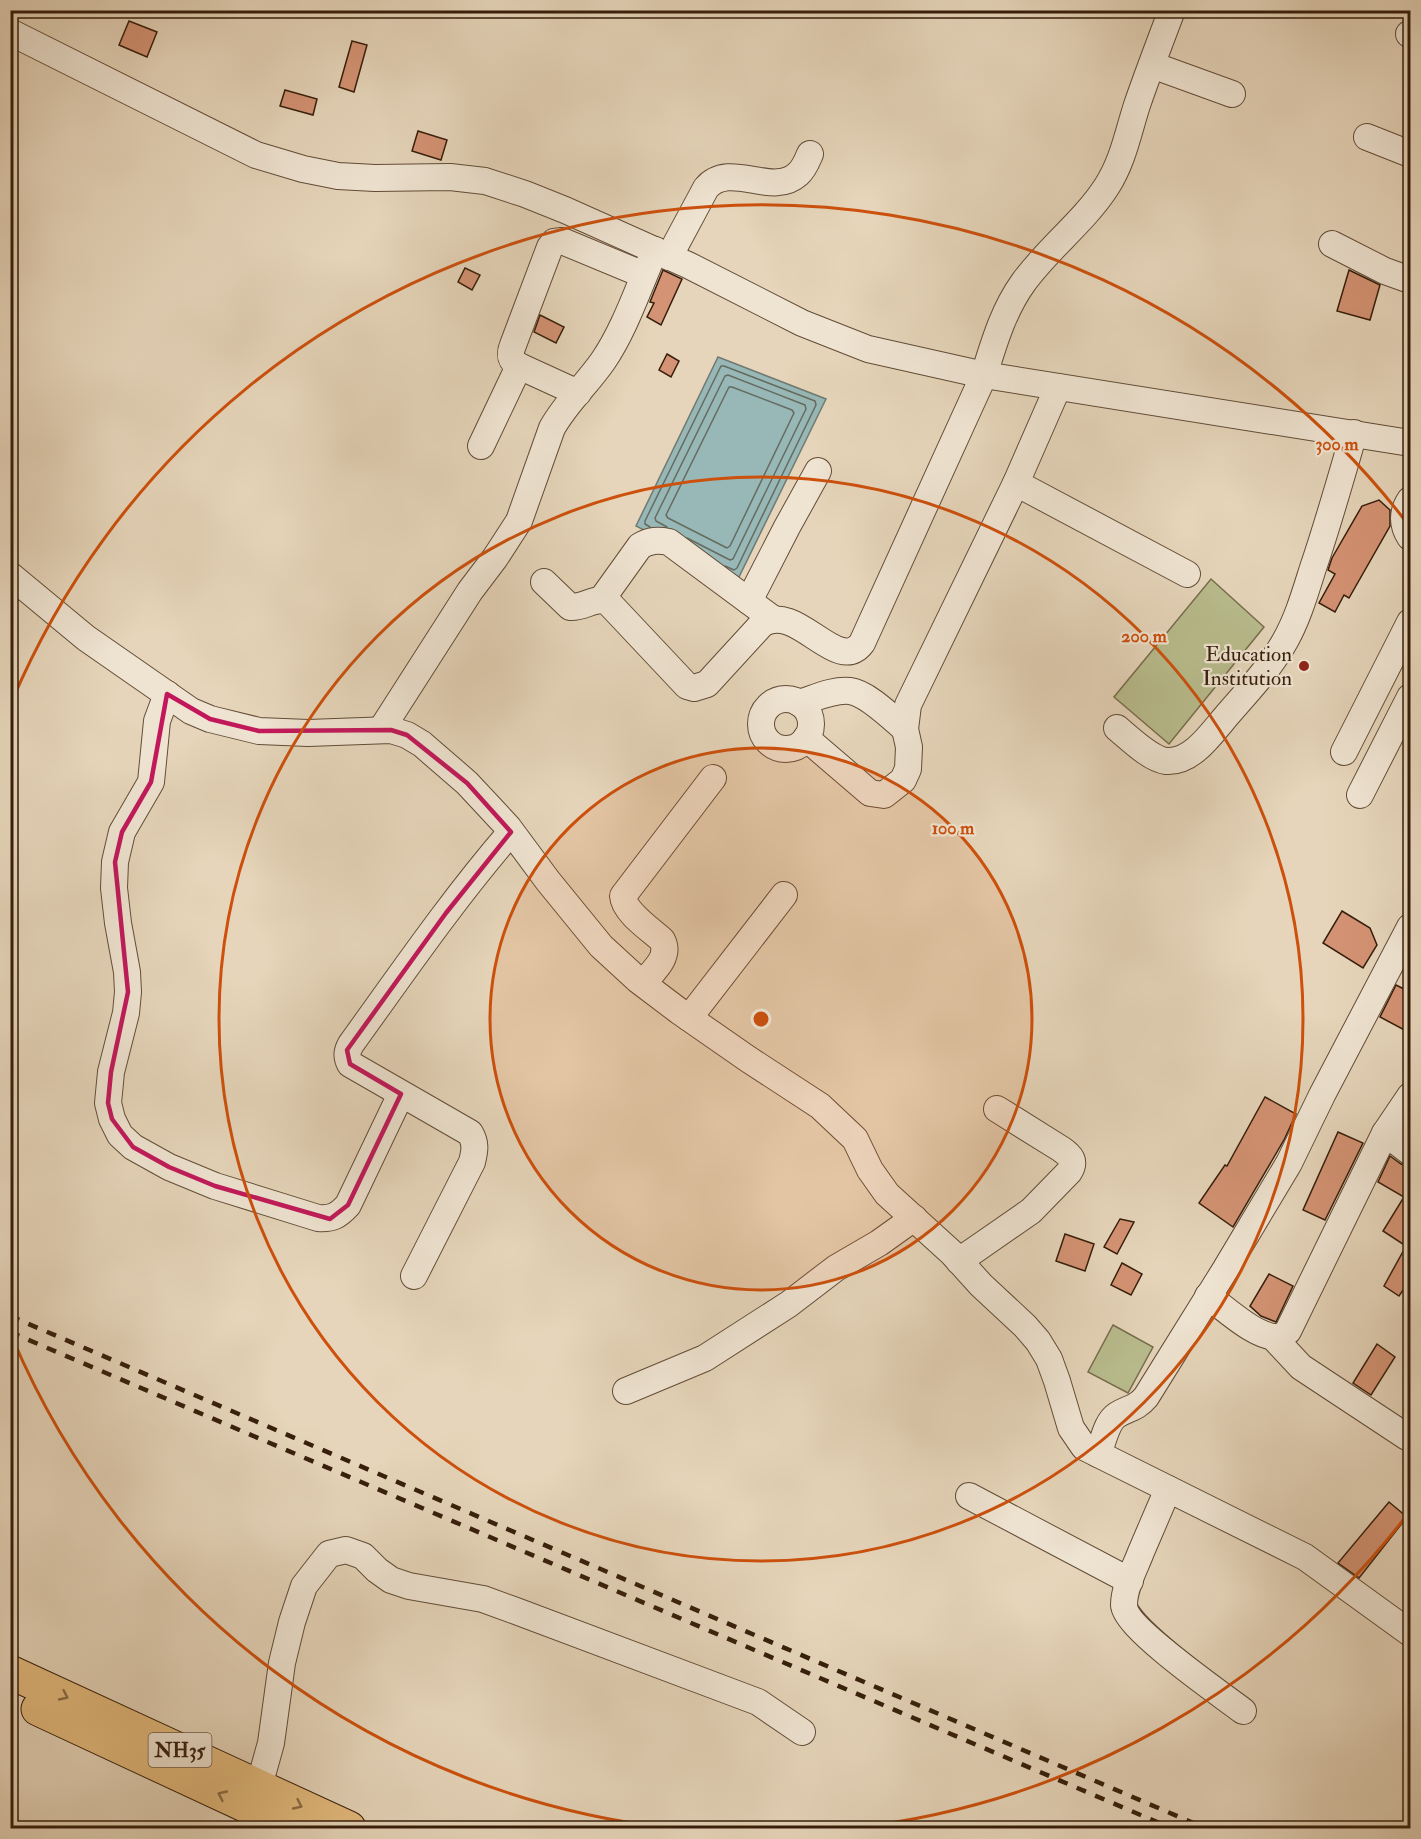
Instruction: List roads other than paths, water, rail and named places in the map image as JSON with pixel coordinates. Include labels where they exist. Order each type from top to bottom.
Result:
[{"type":"highway","name":"NH35","points":[[10,1672],[349,1828]]},
{"type":"highway","name":"NH35","points":[[10,1696],[294,1828]]},
{"type":"street","points":[[544,582],[570,607],[581,607],[602,599],[611,603],[687,686],[694,688],[707,684],[762,624],[773,619],[785,619],[841,652],[852,652],[858,648],[984,375],[993,345],[1012,300],[1039,263],[1092,206],[1116,171],[1172,10]]},
{"type":"street","points":[[10,32],[255,155],[338,176],[450,177],[485,181],[565,210],[836,337],[868,349],[984,375],[1410,443]]},
{"type":"street","points":[[1152,64],[1232,94]]},
{"type":"street","points":[[1367,137],[1410,154]]},
{"type":"street","points":[[381,730],[463,601],[495,558],[519,520],[552,428],[603,360],[644,275],[662,254],[706,188],[718,178],[727,177],[786,181],[797,175],[810,154]]},
{"type":"street","points":[[578,393],[519,366],[513,361],[510,352],[550,247],[554,242],[562,241],[644,275]]},
{"type":"street","points":[[1332,244],[1384,271],[1410,280]]},
{"type":"street","points":[[481,446],[519,366]]},
{"type":"street","points":[[806,738],[870,793],[884,795],[903,780],[908,769],[909,747],[905,729],[908,705],[1016,483],[1058,387]]},
{"type":"street","points":[[1117,728],[1153,757],[1165,761],[1187,756],[1206,740],[1266,670],[1285,641],[1297,616],[1354,433]]},
{"type":"street","points":[[749,601],[818,471]]},
{"type":"street","points":[[1016,483],[1186,574]]},
{"type":"street","points":[[1410,500],[1404,515],[1404,525],[1410,537]]},
{"type":"street","points":[[602,599],[640,546],[649,541],[659,540],[669,542],[773,619]]},
{"type":"street","points":[[10,575],[86,638],[191,711],[210,719],[259,731],[308,733],[391,730],[407,735],[422,744],[467,783],[512,832],[601,946],[643,983],[689,1018],[820,1106],[840,1123],[855,1139],[870,1170],[887,1194],[959,1261],[1038,1341],[1058,1381],[1071,1428],[1084,1447],[1305,1557],[1406,1623]]},
{"type":"street","points":[[1344,752],[1410,622]]},
{"type":"street","points":[[799,703],[830,693],[852,691],[863,696],[905,729]]},
{"type":"street","points":[[167,694],[157,721],[151,782],[122,832],[115,862],[114,888],[128,993],[126,1013],[111,1072],[108,1103],[112,1119],[120,1135],[133,1147],[169,1167],[215,1186],[318,1218],[330,1219],[339,1215],[348,1205],[401,1094]]},
{"type":"street","points":[[1360,795],[1410,697]]},
{"type":"street","points":[[790,699],[799,703],[809,714],[810,731],[801,744],[785,749],[777,748],[764,737],[760,722],[762,714],[773,701],[790,699]]},
{"type":"street","points":[[643,983],[661,961],[665,953],[665,945],[627,909],[623,896],[713,778]]},
{"type":"street","points":[[414,1276],[472,1162],[475,1150],[474,1140],[470,1133],[350,1064],[347,1050],[446,913],[512,832]]},
{"type":"street","points":[[689,1018],[783,895]]},
{"type":"street","points":[[1098,1454],[1111,1421],[1116,1415],[1140,1404],[1146,1397],[1247,1234],[1289,1163],[1410,927]]},
{"type":"street","points":[[1274,1338],[1281,1337],[1288,1331],[1384,1133],[1410,1096]]},
{"type":"street","points":[[959,1261],[1031,1211],[1073,1166],[1070,1156],[1061,1149],[997,1109]]},
{"type":"street","points":[[1384,1133],[1410,1152]]},
{"type":"street","points":[[626,1391],[714,1353],[789,1304],[836,1268],[879,1243],[914,1218]]},
{"type":"street","points":[[1208,1296],[1256,1331],[1274,1338],[1301,1367],[1407,1437]]},
{"type":"street","points":[[1168,1489],[1130,1581],[1124,1607],[1127,1615],[1138,1628],[1243,1711]]},
{"type":"street","points":[[969,1496],[1130,1581]]},
{"type":"street","points":[[258,1786],[271,1743],[282,1663],[304,1586],[328,1554],[346,1550],[363,1556],[391,1580],[409,1586],[483,1599],[758,1702],[802,1732]]},
{"type":"water","points":[[718,357],[826,399],[738,579],[636,526]]},
{"type":"railway","points":[[10,1316],[1205,1828]]},
{"type":"railway","points":[[10,1332],[1171,1828]]},
{"type":"place","name":"Education Institution","points":[[1304,666]]}]
